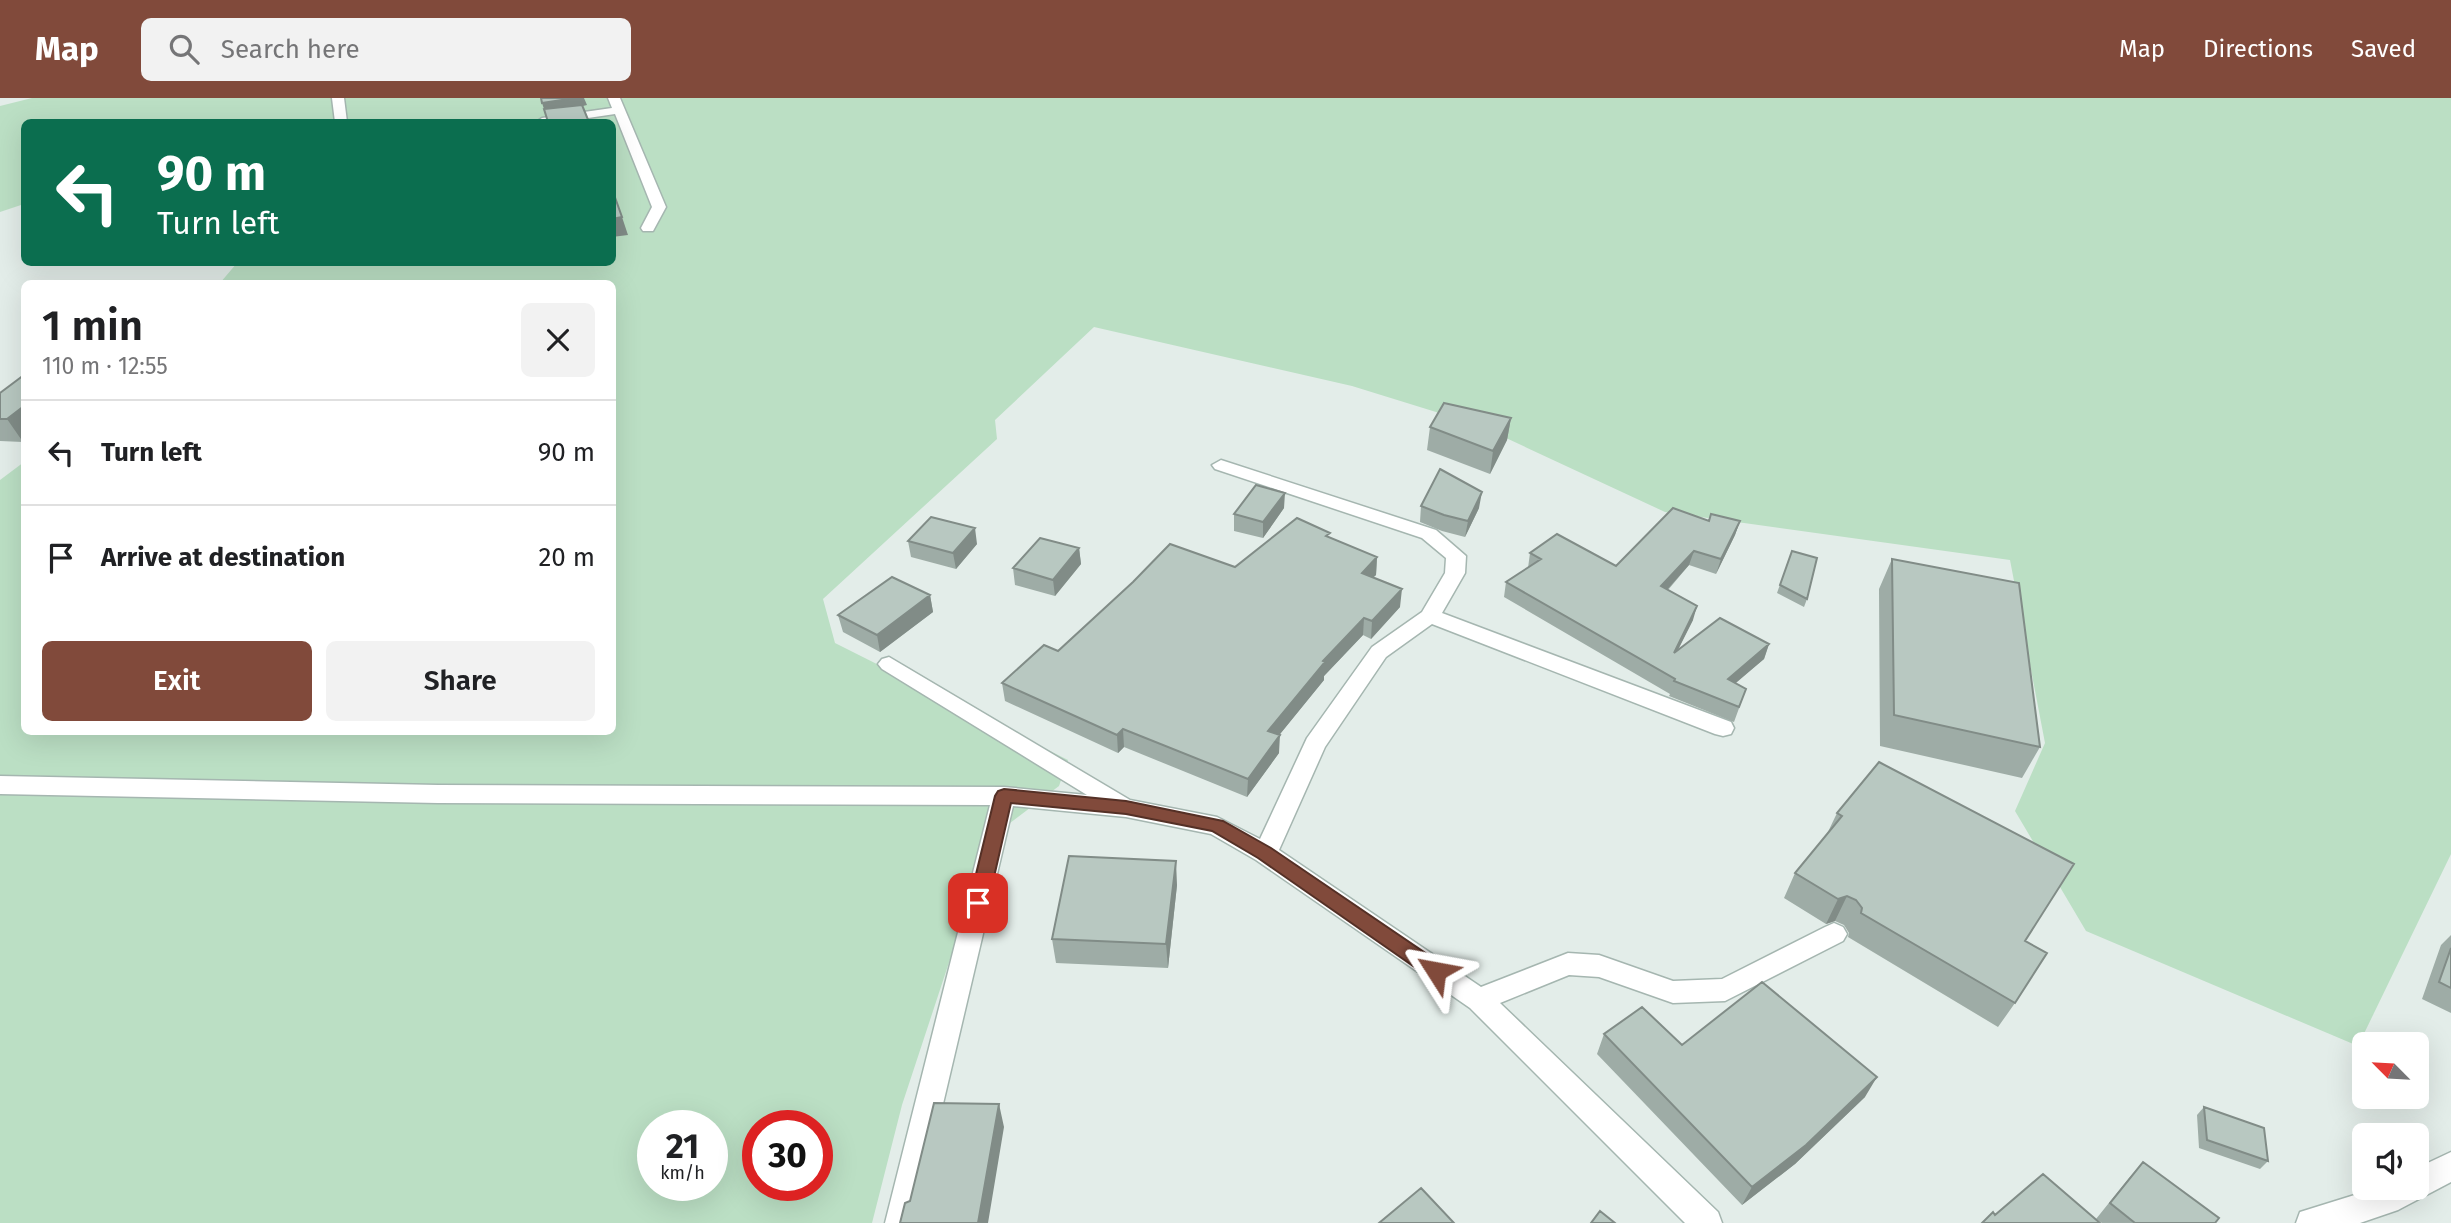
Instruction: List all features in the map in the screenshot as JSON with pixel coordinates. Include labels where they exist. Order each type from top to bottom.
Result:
[{"type":"street","points":[[338,98],[341,119]]},
{"type":"street","points":[[554,119],[617,104],[659,207],[648,228]]},
{"type":"street","points":[[1221,465],[1429,534],[1456,555],[1455,573],[1430,616],[1379,652],[1315,744],[1265,853]]},
{"type":"street","points":[[1430,616],[1723,728]]},
{"type":"street","points":[[888,664],[1126,808]]},
{"type":"street","points":[[0,785],[452,794],[1004,796],[1126,808],[1217,825],[1265,853],[1479,1000],[1707,1223]]},
{"type":"street","points":[[900,1223],[1004,796]]},
{"type":"street","points":[[1479,1000],[1568,964],[1599,966],[1673,992],[1725,990],[1834,934]]},
{"type":"street","points":[[2429,1178],[2451,1166]]},
{"type":"street","points":[[2311,1223],[2387,1200]]},
{"type":"green space","points":[[32,98],[2451,98],[2451,854],[2365,1032],[2352,1032],[2352,1043],[2086,931],[2015,811],[2045,743],[2010,560],[1665,512],[1478,425],[1352,386],[1094,327],[995,420],[997,439],[823,599],[835,643],[1068,760],[1059,786],[990,838],[902,1105],[872,1223],[0,1223],[0,480],[21,464],[21,735],[616,735],[616,280],[223,280],[234,266],[616,266],[616,119],[21,119],[21,205],[0,212],[0,106]]},
{"type":"building","points":[[541,98],[575,98],[542,103]]},
{"type":"building","points":[[582,105],[588,119],[547,119],[544,109]]},
{"type":"building","points":[[616,200],[622,217],[616,218]]},
{"type":"building","points":[[21,377],[21,408],[7,419],[0,419],[0,393]]},
{"type":"building","points":[[1444,403],[1511,418],[1493,451],[1430,427]]},
{"type":"building","points":[[1440,469],[1482,492],[1468,521],[1421,506]]},
{"type":"building","points":[[1256,485],[1285,493],[1263,522],[1234,514]]},
{"type":"building","points":[[1673,508],[1709,521],[1711,514],[1740,521],[1721,559],[1694,551],[1661,586],[1697,606],[1674,653],[1720,618],[1769,644],[1728,679],[1746,689],[1739,707],[1674,681],[1675,679],[1506,582],[1541,559],[1530,553],[1557,534],[1616,566]]},
{"type":"building","points":[[931,517],[975,528],[953,553],[908,541]]},
{"type":"building","points":[[1297,518],[1330,533],[1326,536],[1377,557],[1362,573],[1402,589],[1372,621],[1364,618],[1323,661],[1325,662],[1268,731],[1280,735],[1248,779],[1123,729],[1117,735],[1002,683],[1044,645],[1058,651],[1170,544],[1235,567]]},
{"type":"building","points":[[1040,538],[1079,548],[1053,580],[1013,568]]},
{"type":"building","points":[[1792,551],[1817,558],[1807,599],[1780,585]]},
{"type":"building","points":[[1892,559],[2019,583],[2040,747],[1894,715]]},
{"type":"building","points":[[892,577],[930,595],[877,635],[838,615]]},
{"type":"building","points":[[1879,762],[2074,864],[2025,941],[2047,953],[2015,1003],[1861,913],[1862,908],[1856,900],[1847,896],[1838,899],[1795,873],[1842,816],[1837,813]]},
{"type":"building","points":[[1069,856],[1176,861],[1166,944],[1052,939]]},
{"type":"building","points":[[2451,948],[2451,988],[2439,982]]},
{"type":"building","points":[[1762,982],[1877,1077],[1806,1145],[1752,1187],[1604,1034],[1642,1007],[1682,1045]]},
{"type":"building","points":[[934,1103],[999,1104],[978,1223],[900,1223],[905,1203],[910,1201]]},
{"type":"building","points":[[2204,1107],[2264,1128],[2268,1161],[2207,1140]]},
{"type":"building","points":[[2143,1162],[2219,1218],[2215,1223],[2135,1223],[2110,1203]]},
{"type":"building","points":[[2043,1174],[2100,1223],[1982,1223],[1993,1212],[1995,1215]]},
{"type":"building","points":[[1421,1188],[1454,1223],[1379,1223]]},
{"type":"building","points":[[1600,1211],[1615,1223],[1591,1223]]},
{"type":"route","points":[[978,903],[1004,796],[1126,808],[1217,825],[1265,853],[1436,971]]}]
